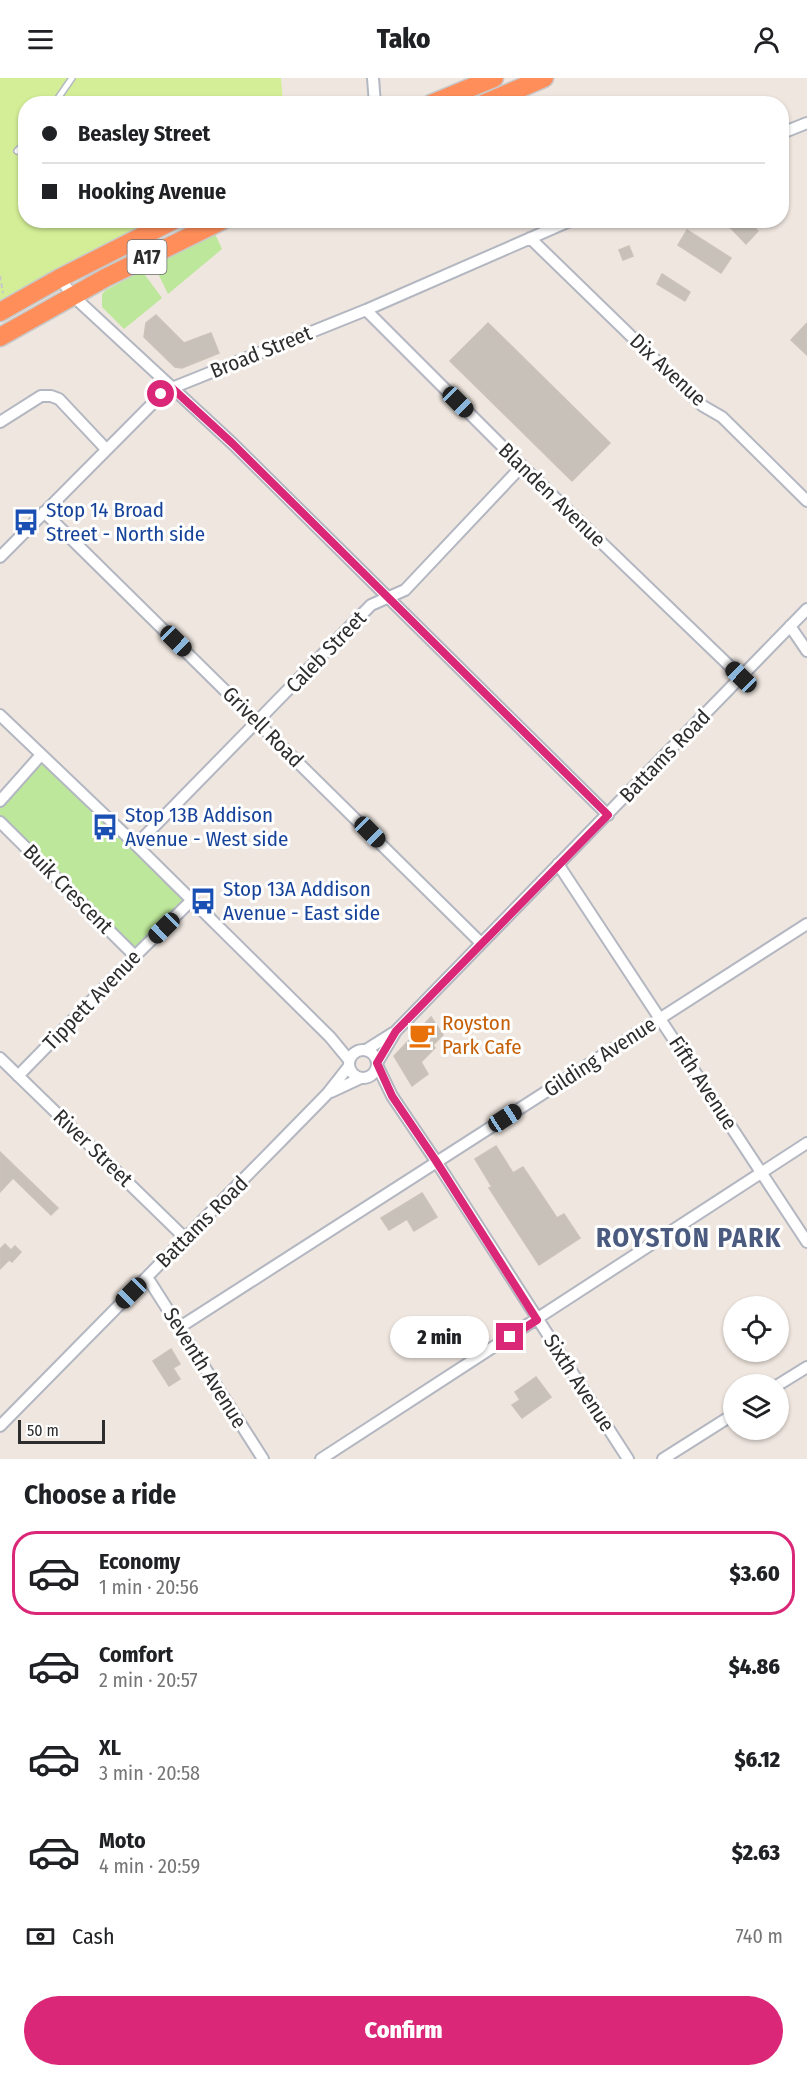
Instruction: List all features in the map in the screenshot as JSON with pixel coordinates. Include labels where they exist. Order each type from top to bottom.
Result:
[{"type":"highway","points":[[450,96],[494,78]]},
{"type":"highway","points":[[502,96],[544,78]]},
{"type":"highway","name":"A17","points":[[5,309],[158,228]]},
{"type":"highway","name":"A17","points":[[0,338],[72,295],[206,228]]},
{"type":"highway","points":[[105,278],[115,250],[146,257]]},
{"type":"street","points":[[373,78],[374,96]]},
{"type":"street","points":[[789,130],[807,123]]},
{"type":"street","name":"Broad Street","points":[[0,557],[161,394],[366,310],[553,228]]},
{"type":"street","name":"Dix Avenue","points":[[530,238],[703,406],[722,417],[807,501]]},
{"type":"street","points":[[60,278],[72,295],[233,444],[608,815]]},
{"type":"street","name":"Blanden Avenue","points":[[366,310],[522,466],[741,677]]},
{"type":"street","points":[[0,422],[41,396],[51,396],[59,399],[106,449]]},
{"type":"street","name":"Caleb Street","points":[[136,845],[371,605],[405,590],[522,466]]},
{"type":"street","name":"Grivell Road","points":[[44,512],[481,943]]},
{"type":"street","name":"Battams Road","points":[[0,1426],[327,1094],[355,1057],[396,1031],[807,609]]},
{"type":"street","points":[[790,626],[807,651]]},
{"type":"street","points":[[0,715],[330,1036],[355,1057],[374,1054],[377,1064],[372,1075],[364,1078],[353,1075],[355,1057]]},
{"type":"street","points":[[0,801],[40,756]]},
{"type":"street","name":"Buik Crescent","points":[[0,822],[135,956]]},
{"type":"street","name":"Fifth Avenue","points":[[558,864],[807,1242]]},
{"type":"street","name":"Tippett Avenue","points":[[18,1076],[192,900]]},
{"type":"street","name":"Gilding Avenue","points":[[180,1327],[807,924]]},
{"type":"street","name":"Battams Road","points":[[377,1064],[396,1031]]},
{"type":"street","name":"River Street","points":[[0,1058],[185,1238]]},
{"type":"street","name":"Sixth Avenue","points":[[377,1064],[392,1096],[628,1459]]},
{"type":"street","name":"Battams Road","points":[[327,1094],[364,1078]]},
{"type":"street","name":"Sixth Avenue","points":[[364,1078],[376,1083],[392,1096]]},
{"type":"street","points":[[321,1459],[807,1143]]},
{"type":"street","name":"Seventh Avenue","points":[[147,1277],[263,1459]]},
{"type":"street","points":[[789,1378],[807,1367]]},
{"type":"street","points":[[663,1459],[723,1421]]},
{"type":"lane","points":[[60,96],[72,78]]},
{"type":"path","points":[[0,276],[5,309]]},
{"type":"green space","points":[[0,78],[281,78],[282,96],[18,96],[18,228],[161,228],[0,312]]},
{"type":"green space","points":[[215,234],[222,249],[168,294],[154,265]]},
{"type":"green space","points":[[142,271],[162,298],[124,329],[102,307],[102,294]]},
{"type":"green space","points":[[40,756],[192,900],[135,956],[0,822],[0,801]]},
{"type":"building","points":[[731,228],[755,228],[758,231],[746,244]]},
{"type":"building","points":[[687,230],[731,258],[721,273],[678,245]]},
{"type":"building","points":[[629,246],[633,256],[623,260],[619,250]]},
{"type":"building","points":[[662,274],[690,292],[685,301],[657,284]]},
{"type":"building","points":[[156,315],[184,343],[211,333],[219,353],[182,368],[175,367],[144,337],[146,323]]},
{"type":"building","points":[[488,323],[610,443],[572,481],[450,361]]},
{"type":"building","points":[[807,323],[807,355],[791,340]]},
{"type":"building","points":[[431,1017],[443,1035],[433,1045],[435,1048],[421,1062],[428,1074],[412,1086],[394,1056]]},
{"type":"building","points":[[496,1146],[513,1173],[523,1167],[557,1218],[564,1214],[580,1238],[539,1265],[489,1188],[492,1187],[475,1159]]},
{"type":"building","points":[[0,1152],[58,1208],[51,1215],[13,1178],[0,1192]]},
{"type":"building","points":[[422,1193],[437,1217],[414,1231],[407,1219],[389,1230],[381,1218]]},
{"type":"building","points":[[5,1244],[11,1250],[15,1246],[21,1252],[12,1262],[9,1260],[0,1269],[0,1249]]},
{"type":"building","points":[[171,1349],[180,1364],[173,1368],[180,1379],[169,1386],[153,1361]]},
{"type":"building","points":[[536,1377],[551,1397],[522,1418],[512,1405],[520,1400],[515,1392]]},
{"type":"place","name":"Stop 14 Broad Street - North side","points":[[26,522]]},
{"type":"place","name":"Stop 13B Addison Avenue - West side","points":[[105,827]]},
{"type":"place","name":"Stop 13A Addison Avenue - East side","points":[[203,901]]},
{"type":"place","name":"Royston Park Cafe","points":[[422,1035]]},
{"type":"district","name":"ROYSTON PARK","points":[[689,1238]]},
{"type":"route","points":[[161,394],[172,388],[233,444],[608,815],[396,1031],[377,1063],[392,1096],[537,1320],[510,1337]]}]
